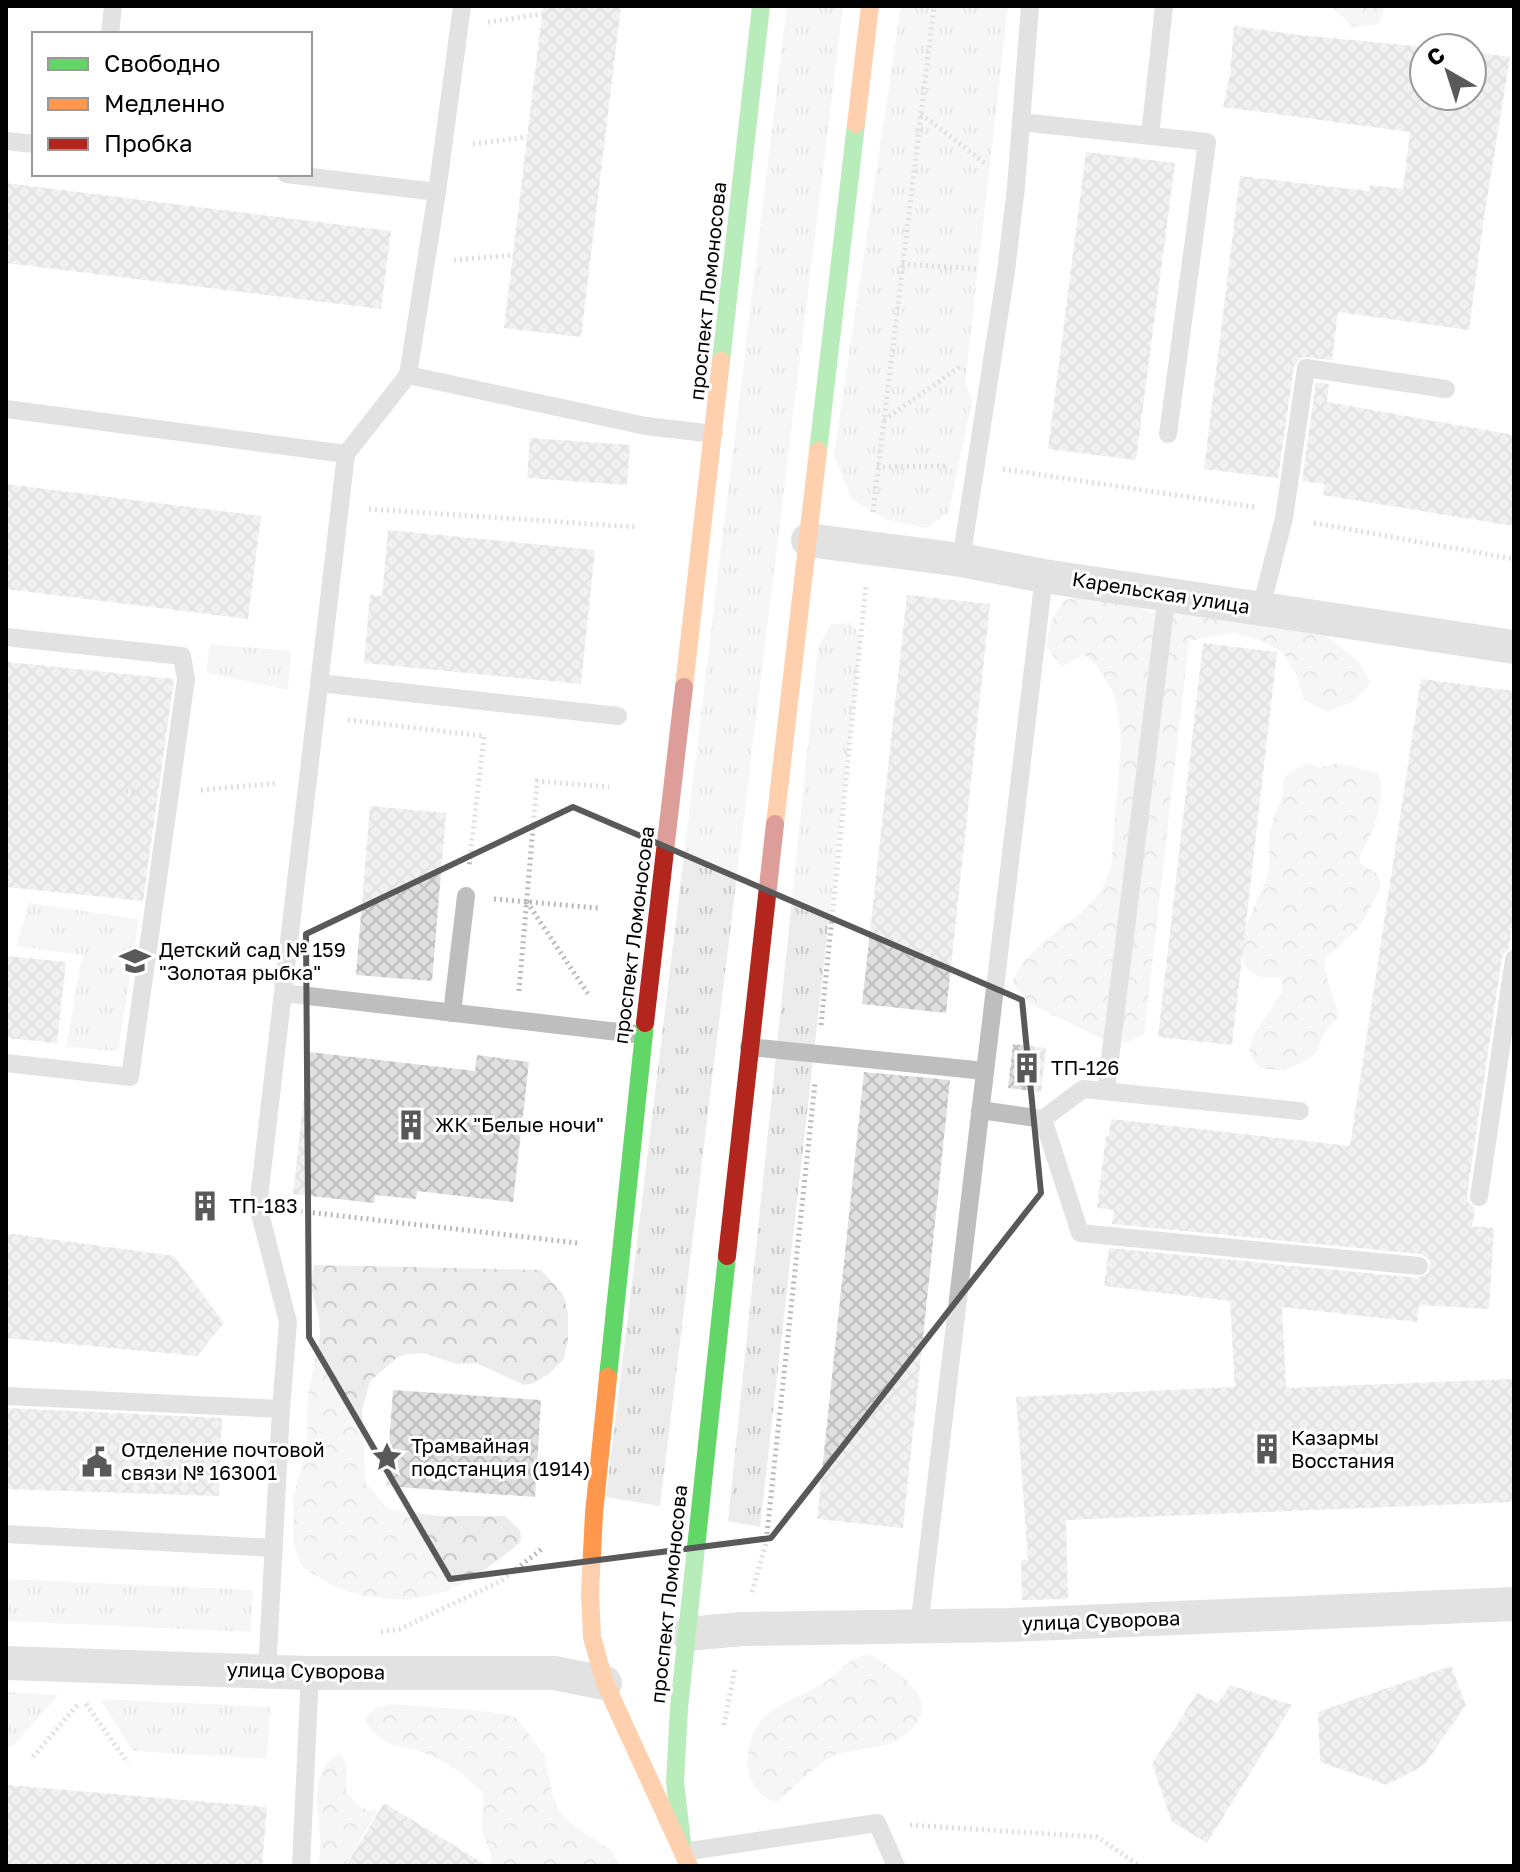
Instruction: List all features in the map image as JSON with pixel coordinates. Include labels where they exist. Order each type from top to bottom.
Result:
[{"type":"main road","name":"проспект Ломоносова","points":[[686,1859],[605,1683],[592,1637],[590,1593],[593,1529],[644,1035],[761,6]]},
{"type":"main road","name":"проспект Ломоносова","points":[[686,1859],[675,1782],[679,1708],[749,1047],[870,6]]},
{"type":"street","name":"Карельская улица","points":[[808,540],[961,560],[1044,576],[1514,647]]},
{"type":"street","name":"улица Суворова","points":[[688,1634],[742,1629],[919,1627],[1514,1604]]},
{"type":"street","name":"улица Суворова","points":[[6,1663],[310,1673],[554,1673],[605,1683]]},
{"type":"lane","points":[[110,32],[113,6]]},
{"type":"lane","points":[[267,1672],[288,1322],[258,1206],[339,507],[346,454],[408,375],[462,6]]},
{"type":"lane","points":[[961,560],[1006,271],[1030,6]]},
{"type":"lane","points":[[1150,136],[1164,6]]},
{"type":"lane","points":[[1021,122],[1207,142],[1168,434]]},
{"type":"lane","points":[[6,141],[32,144]]},
{"type":"lane","points":[[303,176],[437,192]]},
{"type":"lane","points":[[1261,608],[1284,518],[1306,368],[1446,389]]},
{"type":"lane","points":[[408,375],[646,426],[714,434]]},
{"type":"lane","points":[[6,409],[346,454]]},
{"type":"lane","points":[[919,1627],[1044,576]]},
{"type":"lane","points":[[1106,1091],[1167,594]]},
{"type":"lane","points":[[6,637],[182,656],[186,679],[130,1077],[6,1063]]},
{"type":"lane","points":[[319,683],[618,716]]},
{"type":"lane","points":[[452,1013],[466,896]]},
{"type":"lane","points":[[1479,1197],[1514,959]]},
{"type":"lane","points":[[283,993],[644,1035]]},
{"type":"lane","points":[[749,1047],[985,1071]]},
{"type":"lane","points":[[980,1110],[1043,1119],[1083,1089],[1300,1111]]},
{"type":"lane","points":[[1043,1119],[1080,1233],[1419,1266]]},
{"type":"lane","points":[[6,1396],[281,1409]]},
{"type":"lane","points":[[6,1534],[274,1548]]},
{"type":"lane","points":[[301,1866],[310,1673]]},
{"type":"lane","points":[[686,1859],[877,1823],[896,1866]]},
{"type":"path","points":[[724,1729],[742,1629],[766,1543],[877,467],[934,6]]},
{"type":"path","points":[[459,26],[542,14]]},
{"type":"path","points":[[921,114],[1016,187]]},
{"type":"path","points":[[443,149],[527,137]]},
{"type":"path","points":[[426,263],[513,255]]},
{"type":"path","points":[[902,264],[1006,271]]},
{"type":"path","points":[[883,420],[996,341]]},
{"type":"path","points":[[877,467],[977,465],[1259,508],[1284,518],[1514,559]]},
{"type":"path","points":[[339,507],[636,527]]},
{"type":"path","points":[[315,717],[484,736],[466,896],[598,908]]},
{"type":"path","points":[[126,791],[170,793],[291,781],[307,785]]},
{"type":"path","points":[[533,993],[519,991],[537,781],[609,787]]},
{"type":"path","points":[[527,902],[590,997],[576,996]]},
{"type":"path","points":[[258,1206],[578,1243]]},
{"type":"path","points":[[375,1633],[400,1629],[473,1596],[501,1581],[543,1548]]},
{"type":"path","points":[[33,1757],[82,1700],[128,1763]]},
{"type":"path","points":[[877,1823],[1097,1837],[1140,1866]]},
{"type":"highlighted area","points":[[573,807],[1022,1000],[1041,1193],[771,1538],[450,1579],[309,1337],[306,934]]},
{"type":"green space","points":[[787,6],[843,6],[660,1506],[606,1497]]},
{"type":"green space","points":[[901,6],[1008,6],[965,382],[972,400],[949,512],[927,528],[888,520],[852,500],[834,455]]},
{"type":"green space","points":[[1331,6],[1385,6],[1379,24],[1354,27]]},
{"type":"green space","points":[[1088,595],[1131,604],[1152,613],[1176,607],[1318,629],[1359,662],[1371,684],[1352,702],[1327,712],[1304,700],[1296,674],[1282,651],[1233,633],[1189,641],[1144,1035],[1125,1043],[1100,1038],[1029,1003],[1012,982],[1024,960],[1085,910],[1101,891],[1111,868],[1121,743],[1113,692],[1098,667],[1084,655],[1061,667],[1046,645],[1051,621],[1064,600]]},
{"type":"green space","points":[[852,623],[861,638],[760,1527],[728,1521],[818,647],[831,624]]},
{"type":"green space","points":[[210,644],[291,651],[288,690],[206,673]]},
{"type":"green space","points":[[1310,763],[1318,768],[1339,763],[1378,773],[1381,782],[1380,804],[1370,837],[1360,855],[1360,863],[1376,873],[1380,890],[1358,929],[1325,958],[1324,968],[1339,1016],[1326,1030],[1315,1054],[1284,1071],[1259,1068],[1249,1052],[1253,1036],[1283,990],[1280,978],[1258,976],[1246,967],[1242,942],[1268,874],[1271,831],[1283,795],[1284,778]]},
{"type":"green space","points":[[29,903],[139,919],[118,1051],[66,1047],[82,955],[16,946]]},
{"type":"green space","points":[[314,1265],[541,1270],[563,1294],[568,1313],[568,1342],[563,1360],[534,1383],[524,1385],[476,1363],[457,1364],[424,1353],[398,1357],[370,1381],[362,1411],[365,1482],[384,1505],[394,1510],[438,1516],[505,1516],[520,1530],[521,1541],[470,1581],[444,1592],[405,1600],[363,1596],[335,1587],[300,1563],[294,1546],[293,1498],[307,1445],[308,1394],[320,1336],[319,1317],[310,1285]]},
{"type":"green space","points":[[6,1579],[253,1590],[251,1632],[6,1621]]},
{"type":"green space","points":[[868,1654],[900,1674],[917,1693],[921,1714],[915,1725],[888,1744],[830,1758],[778,1801],[764,1797],[752,1782],[748,1768],[751,1740],[756,1727],[773,1710],[822,1684],[849,1663]]},
{"type":"green space","points":[[6,1692],[58,1695],[13,1746],[6,1746]]},
{"type":"green space","points":[[100,1699],[270,1707],[267,1759],[133,1751]]},
{"type":"green space","points":[[392,1704],[472,1710],[518,1719],[544,1755],[553,1796],[560,1812],[571,1824],[611,1850],[620,1866],[491,1866],[482,1829],[483,1793],[459,1772],[439,1760],[386,1742],[364,1718],[376,1708]]},
{"type":"green space","points":[[340,1753],[347,1765],[346,1792],[359,1806],[377,1811],[345,1866],[318,1866],[318,1789],[328,1763]]},
{"type":"building","points":[[543,6],[621,6],[581,337],[504,328]]},
{"type":"building","points":[[1234,26],[1408,45],[1408,112],[1488,112],[1488,54],[1510,57],[1469,330],[1338,312],[1332,360],[1302,357],[1294,366],[1278,478],[1204,469],[1240,176],[1369,191],[1370,185],[1403,189],[1410,132],[1223,107],[1230,74]]},
{"type":"building","points":[[1086,152],[1175,163],[1136,460],[1048,449]]},
{"type":"building","points":[[6,183],[391,231],[381,309],[6,263]]},
{"type":"building","points":[[1316,382],[1329,384],[1327,402],[1514,435],[1514,526],[1323,495],[1325,484],[1302,481]]},
{"type":"building","points":[[530,438],[630,445],[627,485],[527,478]]},
{"type":"building","points":[[6,484],[261,516],[248,619],[6,589]]},
{"type":"building","points":[[388,530],[595,550],[581,684],[364,663],[370,595],[382,596]]},
{"type":"building","points":[[907,595],[990,604],[946,1013],[862,1004]]},
{"type":"building","points":[[1203,643],[1277,652],[1232,1045],[1158,1037]]},
{"type":"building","points":[[8,662],[174,679],[143,901],[6,887]]},
{"type":"building","points":[[1421,679],[1514,691],[1514,911],[1509,948],[1502,957],[1467,1195],[1468,1202],[1475,1208],[1472,1226],[1494,1228],[1489,1309],[1419,1305],[1417,1322],[1282,1307],[1286,1388],[1514,1379],[1514,1502],[1066,1520],[1068,1599],[1022,1600],[1021,1560],[1028,1560],[1016,1397],[1235,1387],[1230,1301],[1104,1286],[1109,1248],[1418,1278],[1429,1272],[1430,1260],[1420,1254],[1112,1224],[1114,1210],[1097,1208],[1111,1119],[1350,1146]]},
{"type":"building","points":[[370,806],[446,813],[432,981],[356,975]]},
{"type":"building","points":[[6,956],[66,962],[57,1043],[6,1038]]},
{"type":"building","name":"ТП-126","points":[[1013,1044],[1046,1048],[1041,1092],[1008,1088]]},
{"type":"building","name":"ЖК \"Белые ночи\"","points":[[309,1052],[475,1071],[477,1055],[529,1062],[513,1202],[417,1191],[416,1199],[375,1195],[374,1203],[293,1194]]},
{"type":"building","points":[[864,1072],[950,1080],[903,1528],[817,1519]]},
{"type":"building","points":[[6,1233],[174,1256],[224,1323],[197,1356],[6,1338]]},
{"type":"building","points":[[393,1390],[541,1400],[535,1497],[386,1486]]},
{"type":"building","points":[[6,1408],[222,1418],[219,1496],[6,1489]]},
{"type":"building","points":[[1451,1666],[1466,1705],[1424,1765],[1387,1785],[1320,1762],[1318,1712]]},
{"type":"building","points":[[1230,1685],[1292,1705],[1207,1843],[1172,1822],[1152,1764],[1197,1693],[1218,1703]]},
{"type":"building","points":[[6,1785],[267,1807],[262,1866],[6,1866]]},
{"type":"building","points":[[384,1803],[417,1823],[488,1866],[346,1866]]},
{"type":"traffic: fast","points":[[721,361],[761,6]]},
{"type":"traffic: fast","points":[[818,451],[856,124]]},
{"type":"traffic: fast","points":[[608,1377],[645,1023]]},
{"type":"traffic: fast","points":[[682,1842],[675,1782],[679,1708],[727,1256]]},
{"type":"traffic: slow","points":[[856,124],[870,6]]},
{"type":"traffic: slow","points":[[684,687],[721,361]]},
{"type":"traffic: slow","points":[[775,824],[818,451]]},
{"type":"traffic: slow","points":[[608,1377],[594,1513],[590,1593],[592,1637],[605,1683],[689,1866]]},
{"type":"traffic: jam","points":[[645,1023],[684,687]]},
{"type":"traffic: jam","points":[[727,1256],[775,824]]},
{"type":"place","name":"Детский сад № 159 \"Золотая рыбка\"","points":[[135,961]]},
{"type":"place","name":"ТП-126","points":[[1027,1068]]},
{"type":"place","name":"ЖК \"Белые ночи\"","points":[[411,1125]]},
{"type":"place","name":"ТП-183","points":[[205,1206]]},
{"type":"place","name":"Казармы Восстания","points":[[1267,1449]]},
{"type":"place","name":"Трамвайная подстанция (1914)","points":[[387,1457]]},
{"type":"place","name":"Отделение почтовой связи № 163001","points":[[97,1462]]}]
